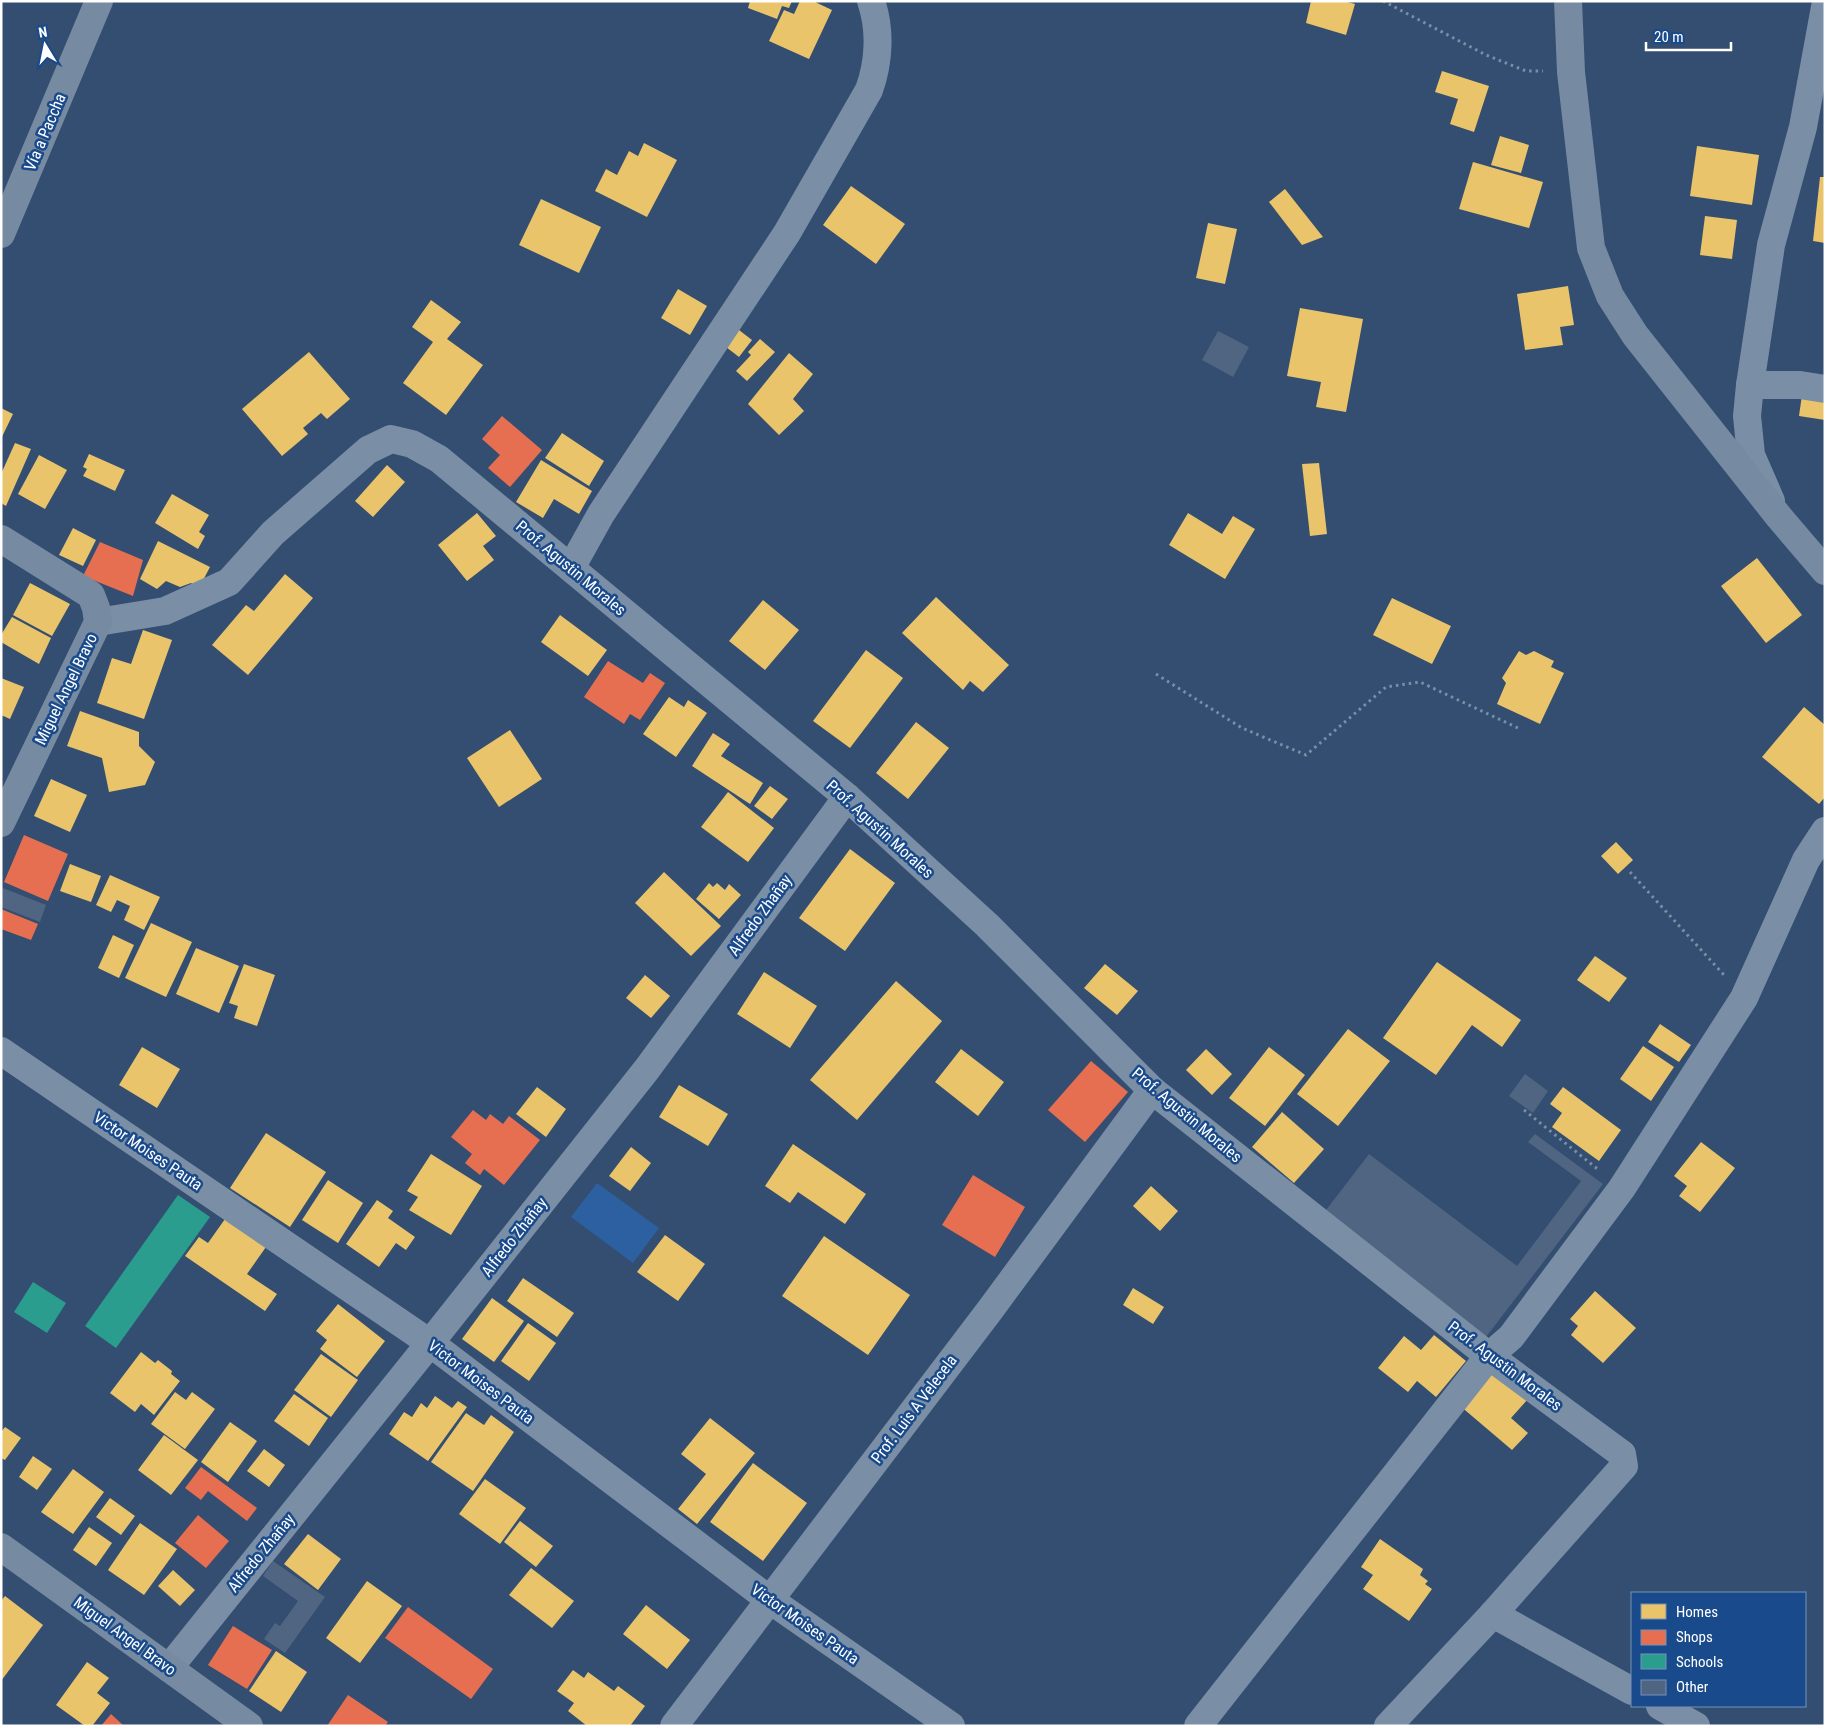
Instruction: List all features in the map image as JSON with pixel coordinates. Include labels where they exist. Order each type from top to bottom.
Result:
[{"type":"main road","name":"Vía a Paccha","points":[[1,234],[99,1]]},
{"type":"main road","points":[[1568,1],[1571,72],[1591,248],[1610,296],[1635,336],[1779,518],[1825,571]]},
{"type":"main road","name":"Miguel Angel Bravo","points":[[1,539],[90,595],[96,608],[98,622],[1,823]]},
{"type":"main road","name":"Miguel Angel Bravo","points":[[2,1549],[249,1726]]},
{"type":"street","points":[[571,568],[601,514],[787,234],[869,90],[875,75],[878,50],[876,14],[871,1]]},
{"type":"street","points":[[1779,518],[1752,455],[1747,416],[1771,245],[1803,127],[1825,7]]},
{"type":"street","points":[[1750,385],[1800,385],[1825,388]]},
{"type":"street","name":"Prof. Agustin Morales","points":[[98,622],[165,611],[229,582],[273,533],[368,450],[391,439],[412,444],[439,459],[847,797],[987,925],[1152,1090],[1490,1356],[1622,1454],[1624,1466],[1493,1614]]},
{"type":"street","name":"Alfredo Zhañay","points":[[169,1668],[648,1069],[847,797]]},
{"type":"street","points":[[1198,1726],[1490,1356],[1511,1337],[1622,1188],[1744,998],[1806,860],[1825,831]]},
{"type":"street","name":"Victor Moises Pauta","points":[[1,1051],[430,1343],[770,1600],[951,1726]]},
{"type":"street","name":"Prof. Luis A Velecela","points":[[674,1726],[990,1310],[1152,1090]]},
{"type":"street","points":[[1388,1726],[1493,1614],[1631,1689]]},
{"type":"street","points":[[1662,1707],[1696,1726]]},
{"type":"path","points":[[1383,1],[1486,55],[1526,71],[1571,72]]},
{"type":"path","points":[[1156,674],[1242,728],[1306,755],[1386,687],[1420,682],[1520,729]]},
{"type":"path","points":[[1630,872],[1744,998]]},
{"type":"path","points":[[1524,1110],[1622,1188]]},
{"type":"shaded area","points":[[597,1183],[659,1228],[633,1263],[571,1217]]},
{"type":"building: Homes","points":[[750,1],[792,1],[789,8],[782,6],[777,19],[748,8]]},
{"type":"building: Homes","points":[[800,1],[813,1],[832,10],[809,59],[769,41],[784,10],[794,14]]},
{"type":"building: Homes","points":[[1311,1],[1344,1],[1355,4],[1346,35],[1306,23]]},
{"type":"building: Homes","points":[[1442,71],[1489,86],[1474,132],[1450,124],[1458,99],[1435,92]]},
{"type":"building: Homes","points":[[1500,136],[1529,145],[1521,173],[1491,165]]},
{"type":"building: Homes","points":[[644,143],[677,160],[647,217],[595,191],[606,169],[617,175],[629,151],[638,156]]},
{"type":"building: Homes","points":[[1697,146],[1759,155],[1752,205],[1690,196]]},
{"type":"building: Homes","points":[[1473,162],[1543,182],[1529,228],[1459,209]]},
{"type":"building: Homes","points":[[1820,177],[1825,177],[1825,243],[1813,241]]},
{"type":"building: Homes","points":[[851,186],[905,224],[876,264],[823,225]]},
{"type":"building: Homes","points":[[1285,189],[1323,237],[1302,245],[1269,202]]},
{"type":"building: Homes","points":[[541,199],[601,227],[579,273],[519,245]]},
{"type":"building: Homes","points":[[1705,216],[1737,220],[1732,259],[1700,255]]},
{"type":"building: Homes","points":[[1208,223],[1237,229],[1225,284],[1196,278]]},
{"type":"building: Homes","points":[[1568,286],[1574,325],[1560,327],[1563,345],[1525,350],[1517,294]]},
{"type":"building: Homes","points":[[678,289],[707,306],[690,335],[661,318]]},
{"type":"building: Homes","points":[[431,300],[461,322],[447,339],[483,365],[446,415],[403,383],[433,342],[412,327]]},
{"type":"building: Homes","points":[[1300,308],[1363,319],[1346,412],[1316,407],[1321,382],[1287,376]]},
{"type":"building: Homes","points":[[739,330],[752,340],[739,357],[726,347]]},
{"type":"building: Homes","points":[[760,339],[775,352],[747,381],[736,371],[751,355],[748,352]]},
{"type":"building: Homes","points":[[309,352],[350,399],[327,419],[321,413],[303,428],[308,434],[282,456],[242,409]]},
{"type":"building: Homes","points":[[789,353],[813,374],[793,399],[804,411],[779,435],[748,404]]},
{"type":"building: Homes","points":[[1802,395],[1825,399],[1825,420],[1799,416]]},
{"type":"building: Homes","points":[[1,408],[13,414],[1,439]]},
{"type":"building: Homes","points":[[562,433],[604,461],[589,486],[545,458]]},
{"type":"building: Homes","points":[[15,443],[31,449],[6,506],[1,503],[1,474]]},
{"type":"building: Homes","points":[[89,454],[125,470],[115,491],[83,476],[87,469],[83,467]]},
{"type":"building: Homes","points":[[39,455],[67,470],[45,509],[18,494]]},
{"type":"building: Homes","points":[[541,460],[592,491],[579,514],[554,499],[543,518],[516,502]]},
{"type":"building: Homes","points":[[1319,463],[1327,534],[1310,536],[1302,464]]},
{"type":"building: Homes","points":[[387,465],[405,482],[373,517],[355,501]]},
{"type":"building: Homes","points":[[172,494],[209,515],[199,532],[205,536],[198,549],[155,523]]},
{"type":"building: Homes","points":[[477,513],[496,536],[483,546],[494,560],[467,581],[438,545]]},
{"type":"building: Homes","points":[[1188,513],[1222,534],[1233,516],[1255,529],[1225,579],[1169,545]]},
{"type":"building: Homes","points":[[73,528],[96,540],[83,566],[59,555]]},
{"type":"building: Homes","points":[[158,541],[210,567],[199,588],[191,583],[180,587],[166,581],[157,589],[140,579]]},
{"type":"building: Homes","points":[[1757,558],[1802,615],[1766,643],[1721,586]]},
{"type":"building: Homes","points":[[285,574],[313,598],[248,675],[212,645],[246,605],[254,611]]},
{"type":"building: Homes","points":[[30,583],[70,604],[52,636],[13,615]]},
{"type":"building: Homes","points":[[936,597],[1009,665],[983,692],[970,681],[963,690],[902,633]]},
{"type":"building: Homes","points":[[1392,598],[1451,626],[1432,664],[1373,635]]},
{"type":"building: Homes","points":[[763,600],[799,630],[765,670],[729,641]]},
{"type":"building: Homes","points":[[560,615],[607,650],[588,676],[541,642]]},
{"type":"building: Homes","points":[[12,617],[51,638],[39,664],[1,642],[1,635]]},
{"type":"building: Homes","points":[[143,630],[172,640],[144,719],[97,703],[112,658],[131,664]]},
{"type":"building: Homes","points":[[866,650],[903,678],[850,748],[813,721]]},
{"type":"building: Homes","points":[[1519,651],[1526,655],[1534,651],[1554,661],[1551,667],[1564,673],[1540,724],[1497,704],[1506,683],[1502,678]]},
{"type":"building: Homes","points":[[1,678],[24,687],[10,719],[1,715]]},
{"type":"building: Homes","points":[[669,697],[684,707],[688,700],[707,713],[676,757],[643,734]]},
{"type":"building: Homes","points":[[1804,707],[1825,725],[1825,797],[1819,804],[1762,757]]},
{"type":"building: Homes","points":[[80,711],[139,732],[139,746],[155,762],[145,785],[109,792],[102,758],[67,746]]},
{"type":"building: Homes","points":[[916,722],[949,748],[908,799],[876,773]]},
{"type":"building: Homes","points":[[510,730],[542,779],[499,807],[467,758]]},
{"type":"building: Homes","points":[[713,733],[730,744],[721,756],[763,783],[750,804],[692,766]]},
{"type":"building: Homes","points":[[51,779],[87,795],[70,832],[34,816]]},
{"type":"building: Homes","points":[[770,786],[788,799],[772,819],[754,806]]},
{"type":"building: Homes","points":[[728,792],[774,828],[748,862],[701,827]]},
{"type":"building: Homes","points":[[1616,842],[1633,860],[1618,874],[1601,856]]},
{"type":"building: Homes","points":[[850,849],[895,883],[845,951],[799,918]]},
{"type":"building: Homes","points":[[70,864],[101,876],[91,902],[60,891]]},
{"type":"building: Homes","points":[[664,872],[721,926],[691,956],[635,903]]},
{"type":"building: Homes","points":[[110,875],[160,897],[144,930],[124,920],[130,906],[117,900],[111,912],[96,905]]},
{"type":"building: Homes","points":[[709,883],[713,887],[717,883],[725,890],[729,884],[741,895],[719,919],[696,899]]},
{"type":"building: Homes","points":[[151,923],[192,942],[166,997],[125,978]]},
{"type":"building: Homes","points":[[113,935],[134,945],[119,978],[98,968]]},
{"type":"building: Homes","points":[[196,948],[239,966],[219,1013],[176,994]]},
{"type":"building: Homes","points":[[1595,956],[1627,978],[1609,1002],[1577,980]]},
{"type":"building: Homes","points":[[1437,962],[1521,1020],[1502,1047],[1472,1025],[1436,1075],[1383,1038]]},
{"type":"building: Homes","points":[[244,964],[275,975],[257,1026],[234,1018],[238,1006],[229,1003]]},
{"type":"building: Homes","points":[[1105,964],[1138,991],[1117,1015],[1084,988]]},
{"type":"building: Homes","points":[[764,972],[817,1006],[790,1048],[737,1014]]},
{"type":"building: Homes","points":[[645,975],[670,996],[651,1018],[626,998]]},
{"type":"building: Homes","points":[[896,981],[942,1021],[857,1120],[810,1080]]},
{"type":"building: Homes","points":[[1660,1024],[1691,1045],[1679,1062],[1648,1042]]},
{"type":"building: Homes","points":[[1348,1029],[1390,1061],[1338,1126],[1297,1094]]},
{"type":"building: Homes","points":[[1643,1046],[1674,1067],[1651,1101],[1620,1079]]},
{"type":"building: Homes","points":[[142,1047],[180,1069],[157,1108],[119,1085]]},
{"type":"building: Homes","points":[[1269,1047],[1305,1075],[1265,1126],[1229,1098]]},
{"type":"building: Homes","points":[[961,1049],[1004,1082],[978,1116],[935,1082]]},
{"type":"building: Homes","points":[[1206,1049],[1232,1074],[1212,1095],[1186,1070]]},
{"type":"building: Homes","points":[[679,1085],[728,1114],[708,1146],[659,1117]]},
{"type":"building: Homes","points":[[537,1087],[566,1109],[546,1137],[516,1114]]},
{"type":"building: Homes","points":[[1563,1087],[1621,1130],[1599,1161],[1552,1127],[1562,1113],[1550,1104]]},
{"type":"building: Homes","points":[[1282,1112],[1324,1149],[1294,1183],[1252,1147]]},
{"type":"building: Homes","points":[[266,1133],[326,1172],[290,1227],[230,1188]]},
{"type":"building: Homes","points":[[1701,1142],[1735,1168],[1700,1212],[1679,1196],[1687,1186],[1674,1176]]},
{"type":"building: Homes","points":[[793,1144],[866,1194],[845,1224],[798,1192],[790,1203],[765,1186]]},
{"type":"building: Homes","points":[[631,1147],[651,1163],[630,1191],[609,1176]]},
{"type":"building: Homes","points":[[431,1154],[482,1186],[451,1235],[409,1210],[418,1197],[407,1191]]},
{"type":"building: Homes","points":[[328,1180],[363,1203],[338,1243],[302,1220]]},
{"type":"building: Homes","points":[[1151,1186],[1178,1211],[1160,1231],[1133,1206]]},
{"type":"building: Homes","points":[[377,1200],[393,1211],[388,1218],[415,1237],[406,1250],[396,1243],[379,1267],[346,1244]]},
{"type":"building: Homes","points":[[225,1219],[266,1247],[247,1274],[277,1294],[265,1311],[185,1256],[199,1237],[208,1243]]},
{"type":"building: Homes","points":[[665,1235],[705,1264],[678,1301],[637,1272]]},
{"type":"building: Homes","points":[[824,1236],[910,1295],[868,1355],[782,1296]]},
{"type":"building: Homes","points":[[523,1278],[574,1313],[557,1337],[507,1301]]},
{"type":"building: Homes","points":[[1133,1288],[1164,1307],[1153,1324],[1123,1305]]},
{"type":"building: Homes","points":[[1595,1291],[1636,1328],[1603,1363],[1571,1335],[1578,1326],[1570,1319]]},
{"type":"building: Homes","points":[[492,1298],[524,1321],[494,1362],[462,1339]]},
{"type":"building: Homes","points":[[338,1304],[385,1341],[357,1377],[320,1349],[327,1340],[316,1331]]},
{"type":"building: Homes","points":[[528,1323],[556,1343],[529,1381],[501,1361]]},
{"type":"building: Homes","points":[[1434,1335],[1466,1361],[1436,1397],[1417,1381],[1408,1392],[1378,1368],[1404,1336],[1421,1350]]},
{"type":"building: Homes","points":[[141,1352],[155,1363],[158,1360],[172,1371],[171,1374],[180,1381],[154,1415],[141,1404],[135,1412],[110,1393]]},
{"type":"building: Homes","points":[[321,1354],[358,1380],[331,1417],[294,1390]]},
{"type":"building: Homes","points":[[1491,1369],[1527,1400],[1511,1418],[1528,1433],[1512,1450],[1459,1405]]},
{"type":"building: Homes","points":[[175,1392],[186,1400],[192,1392],[215,1409],[185,1449],[151,1424]]},
{"type":"building: Homes","points":[[294,1394],[328,1418],[309,1446],[274,1421]]},
{"type":"building: Homes","points":[[435,1396],[452,1408],[458,1401],[467,1407],[428,1461],[389,1434],[404,1412],[412,1417],[421,1403],[427,1408]]},
{"type":"building: Homes","points":[[466,1413],[484,1425],[491,1415],[514,1432],[473,1491],[431,1462]]},
{"type":"building: Homes","points":[[710,1418],[755,1453],[697,1524],[678,1509],[706,1474],[681,1454]]},
{"type":"building: Homes","points":[[230,1422],[257,1441],[228,1482],[201,1462]]},
{"type":"building: Homes","points":[[5,1427],[21,1438],[5,1460],[1,1458],[1,1432]]},
{"type":"building: Homes","points":[[164,1435],[198,1460],[171,1495],[138,1470]]},
{"type":"building: Homes","points":[[264,1449],[285,1465],[269,1487],[247,1471]]},
{"type":"building: Homes","points":[[33,1456],[52,1469],[37,1490],[19,1477]]},
{"type":"building: Homes","points":[[753,1463],[807,1503],[763,1561],[710,1522]]},
{"type":"building: Homes","points":[[73,1469],[104,1492],[73,1534],[41,1512]]},
{"type":"building: Homes","points":[[485,1479],[526,1508],[500,1544],[459,1514]]},
{"type":"building: Homes","points":[[110,1498],[135,1516],[121,1535],[96,1517]]},
{"type":"building: Homes","points":[[520,1521],[553,1546],[536,1567],[504,1542]]},
{"type":"building: Homes","points":[[140,1523],[177,1549],[144,1595],[108,1570]]},
{"type":"building: Homes","points":[[89,1527],[112,1543],[96,1566],[73,1550]]},
{"type":"building: Homes","points":[[308,1534],[341,1559],[318,1590],[284,1564]]},
{"type":"building: Homes","points":[[1380,1539],[1423,1569],[1420,1575],[1428,1581],[1425,1584],[1432,1589],[1409,1621],[1363,1589],[1373,1575],[1361,1567]]},
{"type":"building: Homes","points":[[531,1568],[574,1601],[552,1628],[509,1595]]},
{"type":"building: Homes","points":[[173,1570],[195,1590],[180,1606],[158,1586]]},
{"type":"building: Homes","points":[[367,1581],[402,1606],[360,1663],[326,1638]]},
{"type":"building: Homes","points":[[5,1596],[43,1625],[1,1681],[1,1601]]},
{"type":"building: Homes","points":[[646,1605],[690,1640],[667,1669],[623,1634]]},
{"type":"building: Homes","points":[[276,1651],[307,1672],[281,1712],[249,1691]]},
{"type":"building: Homes","points":[[87,1662],[109,1678],[97,1693],[110,1703],[92,1726],[85,1726],[56,1705]]},
{"type":"building: Homes","points":[[573,1670],[584,1678],[588,1672],[614,1691],[618,1686],[645,1706],[630,1726],[587,1726],[568,1711],[574,1703],[557,1691]]},
{"type":"building: Shops","points":[[502,416],[542,450],[510,487],[488,468],[500,455],[482,439]]},
{"type":"building: Shops","points":[[100,542],[143,560],[133,596],[83,576]]},
{"type":"building: Shops","points":[[608,661],[643,683],[650,673],[665,683],[640,720],[630,714],[624,724],[584,697]]},
{"type":"building: Shops","points":[[24,835],[68,854],[48,901],[4,882]]},
{"type":"building: Shops","points":[[1,909],[38,924],[31,940],[1,929]]},
{"type":"building: Shops","points":[[1091,1061],[1128,1092],[1085,1142],[1048,1110]]},
{"type":"building: Shops","points":[[473,1110],[486,1120],[490,1114],[503,1124],[509,1116],[540,1140],[504,1185],[484,1169],[480,1175],[465,1163],[472,1154],[451,1137]]},
{"type":"building: Shops","points":[[973,1175],[1025,1207],[995,1257],[942,1225]]},
{"type":"building: Shops","points":[[201,1467],[257,1508],[247,1521],[208,1491],[201,1500],[185,1488]]},
{"type":"building: Shops","points":[[198,1515],[229,1541],[206,1568],[175,1543]]},
{"type":"building: Shops","points":[[408,1607],[493,1669],[471,1699],[385,1638]]},
{"type":"building: Shops","points":[[233,1626],[272,1650],[247,1689],[208,1665]]},
{"type":"building: Shops","points":[[348,1695],[388,1722],[385,1726],[327,1726]]},
{"type":"building: Shops","points":[[111,1714],[124,1726],[101,1726]]},
{"type":"building: Schools","points":[[178,1195],[210,1217],[116,1348],[85,1326]]},
{"type":"building: Schools","points":[[33,1282],[66,1303],[47,1333],[14,1312]]},
{"type":"building: Other","points":[[1218,331],[1249,347],[1233,377],[1202,360]]},
{"type":"building: Other","points":[[3,888],[46,905],[40,922],[1,907]]},
{"type":"building: Other","points":[[1525,1074],[1548,1091],[1533,1113],[1509,1096]]},
{"type":"building: Other","points":[[1535,1134],[1603,1184],[1486,1337],[1323,1214],[1369,1154],[1517,1266],[1581,1181],[1528,1142]]},
{"type":"building: Other","points":[[273,1561],[325,1597],[285,1653],[264,1639],[275,1623],[280,1626],[298,1601],[263,1576]]}]
